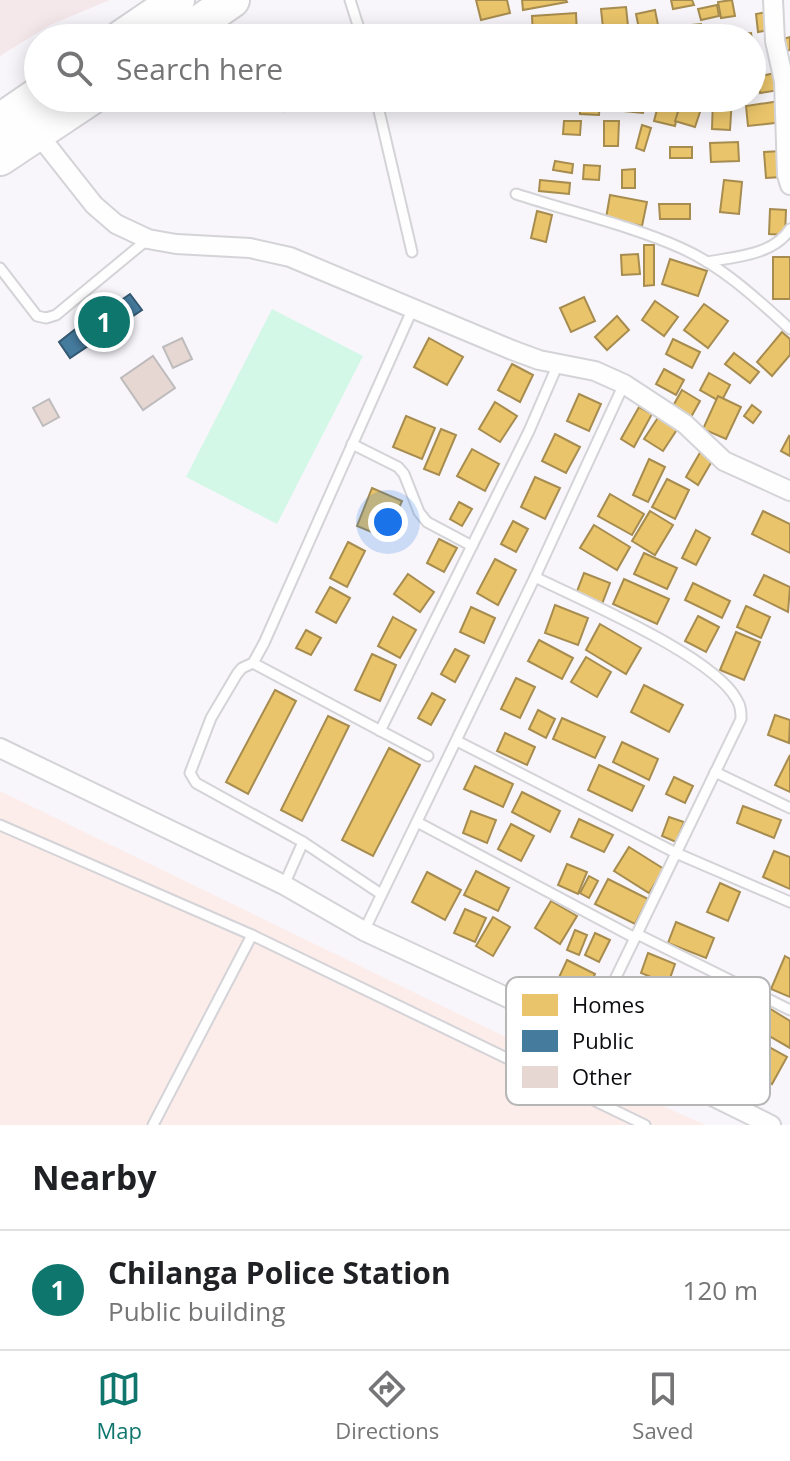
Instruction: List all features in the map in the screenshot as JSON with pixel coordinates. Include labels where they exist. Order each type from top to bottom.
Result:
[{"type":"highway","points":[[147,24],[171,11],[232,0]]},
{"type":"highway","points":[[0,121],[24,105]]},
{"type":"highway","points":[[0,158],[70,112]]},
{"type":"street","points":[[773,0],[775,41],[784,81],[787,175],[790,185]]},
{"type":"street","points":[[38,134],[94,205],[116,224],[148,239],[176,244],[250,248],[290,257],[512,350],[595,371],[624,384],[685,424],[724,461],[790,491]]},
{"type":"street","points":[[0,748],[284,885],[364,931],[506,997]]},
{"type":"street","points":[[730,1105],[771,1125]]},
{"type":"lane","points":[[350,0],[358,24]]},
{"type":"lane","points":[[379,112],[412,252]]},
{"type":"lane","points":[[516,194],[681,248],[738,283],[790,329]]},
{"type":"lane","points":[[707,262],[776,244],[790,229]]},
{"type":"lane","points":[[0,268],[37,316],[46,318],[56,315],[148,239]]},
{"type":"lane","points":[[381,894],[303,842],[196,783],[190,773],[211,718],[237,674],[253,663],[413,308]]},
{"type":"lane","points":[[380,731],[529,431],[558,364]]},
{"type":"lane","points":[[364,931],[535,577],[624,384]]},
{"type":"lane","points":[[352,444],[398,467],[404,474],[419,512],[427,522],[472,546]]},
{"type":"lane","points":[[535,577],[687,655],[736,697],[741,719],[616,977]]},
{"type":"lane","points":[[253,663],[428,756]]},
{"type":"lane","points":[[457,741],[676,853],[790,902]]},
{"type":"lane","points":[[715,772],[790,808]]},
{"type":"lane","points":[[417,822],[721,977]]},
{"type":"lane","points":[[0,825],[252,935],[506,1062]]},
{"type":"lane","points":[[284,885],[303,842]]},
{"type":"lane","points":[[153,1125],[252,935]]},
{"type":"lane","points":[[770,1000],[790,1010]]},
{"type":"lane","points":[[593,1105],[623,1120],[645,1125]]},
{"type":"shaded area","points":[[0,0],[110,0],[52,24],[24,24],[24,41],[0,56]]},
{"type":"shaded area","points":[[0,791],[506,1037],[506,1105],[660,1105],[706,1125],[0,1125]]},
{"type":"green space","points":[[272,309],[363,356],[277,524],[186,477]]},
{"type":"building: Homes","points":[[476,0],[507,0],[510,13],[481,20]]},
{"type":"building: Homes","points":[[522,0],[566,0],[567,2],[523,10]]},
{"type":"building: Homes","points":[[671,0],[692,0],[694,5],[673,9]]},
{"type":"building: Homes","points":[[732,0],[735,16],[721,18],[718,2]]},
{"type":"building: Homes","points":[[717,5],[719,16],[701,20],[698,9]]},
{"type":"building: Homes","points":[[626,7],[628,24],[603,24],[601,9]]},
{"type":"building: Homes","points":[[655,10],[658,24],[638,24],[636,14]]},
{"type":"building: Homes","points":[[767,12],[769,30],[766,31],[766,24],[757,24],[756,14]]},
{"type":"building: Homes","points":[[576,13],[577,24],[532,24],[532,16]]},
{"type":"building: Homes","points":[[790,37],[790,50],[785,51],[783,39]]},
{"type":"building: Homes","points":[[775,73],[779,90],[766,92],[766,75]]},
{"type":"building: Homes","points":[[780,101],[783,122],[748,126],[747,112],[766,112],[766,103]]},
{"type":"building: Homes","points":[[580,112],[599,112],[599,115]]},
{"type":"building: Homes","points":[[656,112],[678,112],[675,126],[654,121]]},
{"type":"building: Homes","points":[[678,112],[700,112],[695,127],[675,121]]},
{"type":"building: Homes","points":[[713,112],[731,112],[730,130],[712,129]]},
{"type":"building: Homes","points":[[564,121],[581,121],[580,135],[563,134]]},
{"type":"building: Homes","points":[[604,121],[619,121],[618,146],[604,146]]},
{"type":"building: Homes","points":[[642,125],[651,128],[644,151],[636,148]]},
{"type":"building: Homes","points":[[738,142],[739,161],[711,162],[710,143]]},
{"type":"building: Homes","points":[[670,147],[692,147],[692,158],[670,158]]},
{"type":"building: Homes","points":[[781,151],[782,177],[766,178],[764,152]]},
{"type":"building: Homes","points":[[555,161],[573,164],[572,173],[553,170]]},
{"type":"building: Homes","points":[[584,165],[600,166],[599,180],[583,179]]},
{"type":"building: Homes","points":[[635,169],[635,188],[622,188],[622,170]]},
{"type":"building: Homes","points":[[540,180],[570,183],[569,194],[539,191]]},
{"type":"building: Homes","points":[[724,180],[742,182],[739,214],[720,212]]},
{"type":"building: Homes","points":[[610,195],[647,202],[642,226],[606,218]]},
{"type":"building: Homes","points":[[659,204],[690,204],[690,219],[660,219]]},
{"type":"building: Homes","points":[[770,209],[786,210],[785,235],[769,234]]},
{"type":"building: Homes","points":[[537,211],[552,215],[546,242],[531,238]]},
{"type":"building: Homes","points":[[644,245],[654,245],[654,285],[644,286]]},
{"type":"building: Homes","points":[[638,254],[640,274],[622,275],[621,255]]},
{"type":"building: Homes","points":[[773,257],[790,257],[790,299],[773,299]]},
{"type":"building: Homes","points":[[670,259],[707,271],[698,296],[662,284]]},
{"type":"building: Homes","points":[[584,297],[595,321],[571,332],[560,308]]},
{"type":"building: Homes","points":[[655,301],[678,317],[664,336],[642,320]]},
{"type":"building: Homes","points":[[704,304],[728,321],[708,348],[684,330]]},
{"type":"building: Homes","points":[[617,316],[629,330],[607,350],[595,337]]},
{"type":"building: Homes","points":[[782,332],[790,339],[790,355],[772,376],[757,362]]},
{"type":"building: Homes","points":[[429,338],[463,357],[447,385],[414,367]]},
{"type":"building: Homes","points":[[673,339],[700,352],[692,368],[666,354]]},
{"type":"building: Homes","points":[[734,353],[759,372],[750,383],[725,364]]},
{"type":"building: Homes","points":[[512,364],[533,375],[520,402],[498,390]]},
{"type":"building: Homes","points":[[664,369],[684,380],[676,395],[656,384]]},
{"type":"building: Homes","points":[[709,373],[730,385],[721,402],[700,390]]},
{"type":"building: Homes","points":[[682,390],[700,401],[691,417],[673,406]]},
{"type":"building: Homes","points":[[579,394],[601,404],[589,431],[567,421]]},
{"type":"building: Homes","points":[[718,396],[741,407],[726,439],[703,429]]},
{"type":"building: Homes","points":[[495,402],[517,416],[500,442],[479,429]]},
{"type":"building: Homes","points":[[752,405],[761,412],[753,423],[744,416]]},
{"type":"building: Homes","points":[[639,407],[652,414],[634,447],[621,439]]},
{"type":"building: Homes","points":[[406,416],[435,428],[422,459],[393,447]]},
{"type":"building: Homes","points":[[659,416],[678,428],[663,451],[644,439]]},
{"type":"building: Homes","points":[[441,429],[456,435],[439,475],[424,469]]},
{"type":"building: Homes","points":[[555,434],[580,447],[566,473],[542,461]]},
{"type":"building: Homes","points":[[790,437],[790,456],[781,451]]},
{"type":"building: Homes","points":[[472,449],[499,464],[485,491],[457,476]]},
{"type":"building: Homes","points":[[702,449],[715,456],[698,485],[686,477]]},
{"type":"building: Homes","points":[[649,459],[665,467],[648,502],[633,495]]},
{"type":"building: Homes","points":[[535,477],[560,488],[545,519],[521,507]]},
{"type":"building: Homes","points":[[667,479],[689,490],[675,519],[652,507]]},
{"type":"building: Homes","points":[[372,488],[402,501],[386,538],[357,526]]},
{"type":"building: Homes","points":[[610,494],[644,514],[632,535],[598,516]]},
{"type":"building: Homes","points":[[459,502],[472,509],[462,526],[450,519]]},
{"type":"building: Homes","points":[[650,511],[673,525],[655,555],[632,541]]},
{"type":"building: Homes","points":[[763,511],[790,524],[790,553],[752,534]]},
{"type":"building: Homes","points":[[513,521],[528,529],[516,552],[501,544]]},
{"type":"building: Homes","points":[[594,525],[630,547],[617,570],[580,548]]},
{"type":"building: Homes","points":[[696,530],[710,538],[696,565],[682,558]]},
{"type":"building: Homes","points":[[439,539],[457,548],[444,572],[427,563]]},
{"type":"building: Homes","points":[[348,542],[365,551],[347,587],[330,578]]},
{"type":"building: Homes","points":[[644,553],[677,568],[667,589],[634,574]]},
{"type":"building: Homes","points":[[495,559],[516,570],[498,605],[477,593]]},
{"type":"building: Homes","points":[[584,573],[610,583],[602,604],[576,594]]},
{"type":"building: Homes","points":[[408,574],[434,592],[420,612],[394,594]]},
{"type":"building: Homes","points":[[764,575],[790,587],[788,612],[754,595]]},
{"type":"building: Homes","points":[[624,579],[669,599],[657,624],[613,604]]},
{"type":"building: Homes","points":[[693,583],[730,601],[722,618],[685,600]]},
{"type":"building: Homes","points":[[330,587],[350,598],[336,623],[316,612]]},
{"type":"building: Homes","points":[[555,605],[588,618],[578,645],[545,633]]},
{"type":"building: Homes","points":[[746,606],[770,617],[761,638],[737,627]]},
{"type":"building: Homes","points":[[471,607],[495,618],[484,643],[460,632]]},
{"type":"building: Homes","points":[[698,616],[719,627],[706,652],[685,641]]},
{"type":"building: Homes","points":[[393,617],[416,630],[400,658],[378,646]]},
{"type":"building: Homes","points":[[600,624],[641,648],[626,674],[586,650]]},
{"type":"building: Homes","points":[[306,630],[321,638],[311,655],[296,648]]},
{"type":"building: Homes","points":[[736,632],[760,642],[744,680],[720,670]]},
{"type":"building: Homes","points":[[539,640],[573,658],[562,679],[528,661]]},
{"type":"building: Homes","points":[[455,649],[469,656],[455,682],[441,674]]},
{"type":"building: Homes","points":[[372,654],[396,665],[380,701],[355,690]]},
{"type":"building: Homes","points":[[586,657],[611,672],[597,697],[571,682]]},
{"type":"building: Homes","points":[[516,678],[535,687],[520,718],[501,709]]},
{"type":"building: Homes","points":[[644,685],[683,705],[669,732],[631,712]]},
{"type":"building: Homes","points":[[275,690],[296,701],[248,794],[226,782]]},
{"type":"building: Homes","points":[[432,693],[445,700],[431,725],[418,718]]},
{"type":"building: Homes","points":[[538,710],[555,719],[546,738],[529,729]]},
{"type":"building: Homes","points":[[775,715],[790,720],[789,743],[768,735]]},
{"type":"building: Homes","points":[[328,716],[349,726],[302,821],[281,810]]},
{"type":"building: Homes","points":[[562,718],[605,737],[595,758],[553,739]]},
{"type":"building: Homes","points":[[505,733],[535,747],[527,765],[497,751]]},
{"type":"building: Homes","points":[[622,742],[658,759],[649,780],[613,762]]},
{"type":"building: Homes","points":[[389,748],[420,765],[373,856],[342,840]]},
{"type":"building: Homes","points":[[790,755],[790,792],[775,785]]},
{"type":"building: Homes","points":[[599,765],[644,786],[632,811],[588,790]]},
{"type":"building: Homes","points":[[475,766],[513,784],[503,807],[464,789]]},
{"type":"building: Homes","points":[[674,777],[693,786],[685,803],[666,794]]},
{"type":"building: Homes","points":[[522,792],[560,811],[550,832],[512,812]]},
{"type":"building: Homes","points":[[743,806],[781,820],[774,838],[737,823]]},
{"type":"building: Homes","points":[[471,811],[496,820],[487,843],[463,833]]},
{"type":"building: Homes","points":[[669,817],[684,822],[676,842],[662,836]]},
{"type":"building: Homes","points":[[579,819],[613,835],[604,852],[571,837]]},
{"type":"building: Homes","points":[[511,824],[534,836],[521,861],[498,849]]},
{"type":"building: Homes","points":[[629,847],[664,869],[649,893],[614,871]]},
{"type":"building: Homes","points":[[774,851],[790,857],[790,889],[763,877]]},
{"type":"building: Homes","points":[[567,864],[587,872],[578,894],[558,885]]},
{"type":"building: Homes","points":[[476,871],[509,888],[498,911],[464,895]]},
{"type":"building: Homes","points":[[427,872],[461,890],[445,920],[412,902]]},
{"type":"building: Homes","points":[[589,876],[598,881],[589,898],[580,893]]},
{"type":"building: Homes","points":[[608,879],[648,899],[635,924],[595,904]]},
{"type":"building: Homes","points":[[720,883],[740,892],[728,921],[707,912]]},
{"type":"building: Homes","points":[[551,901],[577,916],[560,944],[535,928]]},
{"type":"building: Homes","points":[[465,909],[486,918],[475,942],[454,933]]},
{"type":"building: Homes","points":[[493,917],[510,927],[493,956],[476,946]]},
{"type":"building: Homes","points":[[676,922],[714,938],[706,958],[668,943]]},
{"type":"building: Homes","points":[[575,930],[587,935],[579,955],[567,950]]},
{"type":"building: Homes","points":[[595,933],[610,940],[599,962],[585,955]]},
{"type":"building: Homes","points":[[648,953],[675,964],[670,977],[651,977],[641,973]]},
{"type":"building: Homes","points":[[785,956],[790,959],[790,997],[771,989]]},
{"type":"building: Homes","points":[[567,960],[595,974],[594,977],[559,977]]},
{"type":"building: Homes","points":[[770,1009],[790,1021],[790,1048],[770,1036]]},
{"type":"building: Homes","points":[[770,1047],[787,1057],[770,1083]]},
{"type":"building: Public","points":[[130,294],[142,310],[70,358],[59,342],[96,313],[98,316]]},
{"type":"building: Other","points":[[182,338],[192,359],[173,368],[163,347]]},
{"type":"building: Other","points":[[153,356],[175,388],[143,410],[121,378]]},
{"type":"building: Other","points":[[49,399],[59,417],[43,426],[33,408]]},
{"type":"place","name":"Chilanga Police Station","points":[[104,322]]}]
